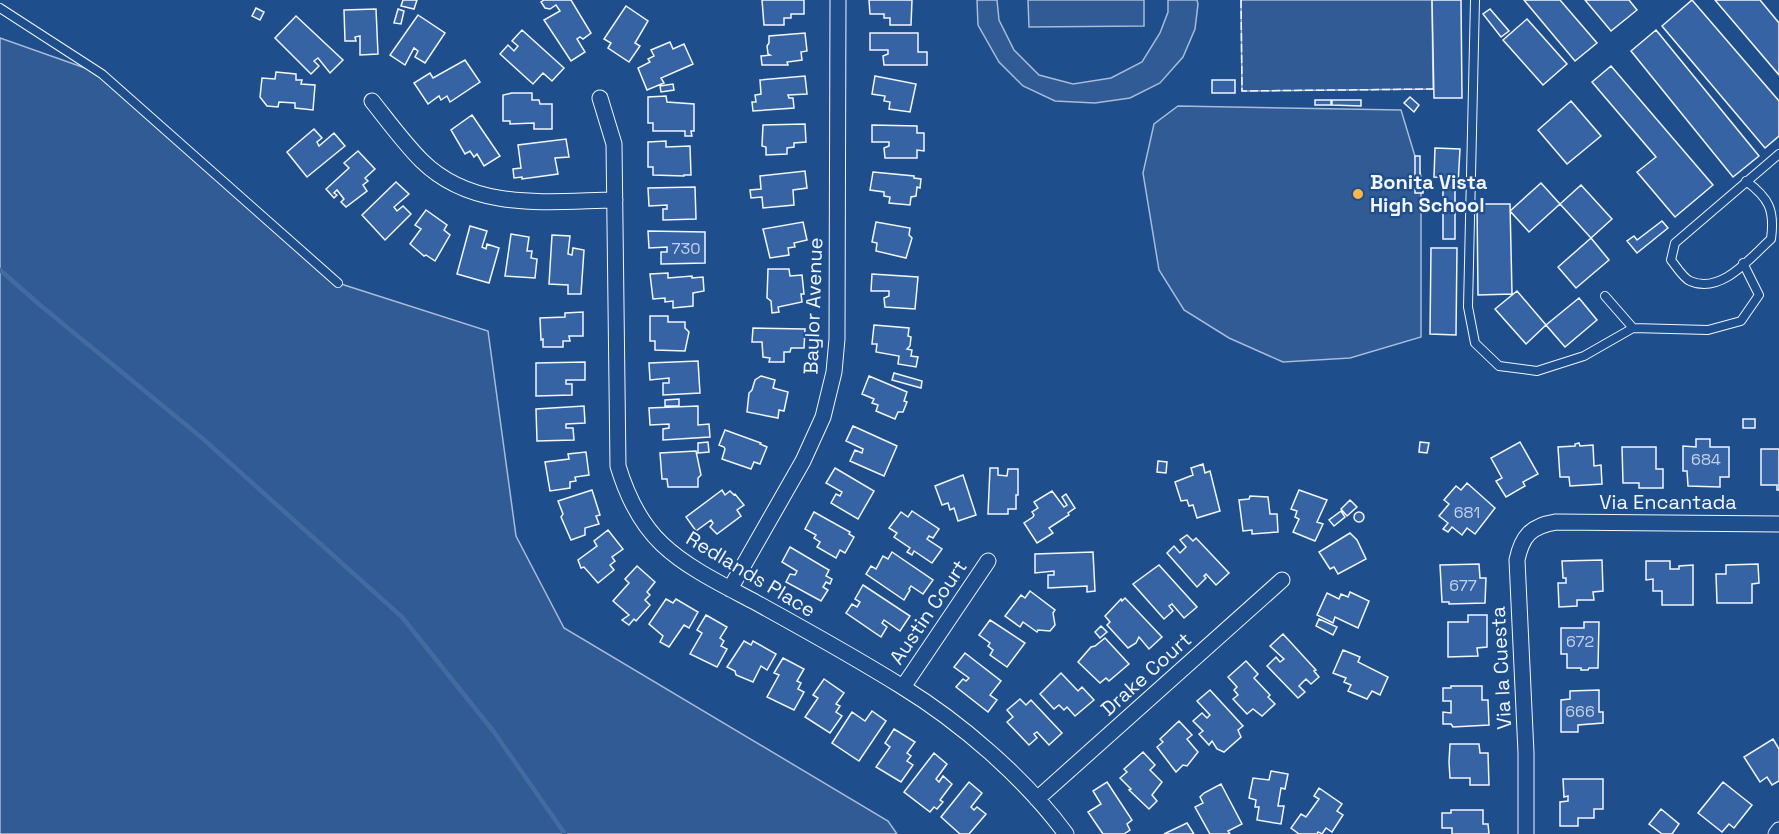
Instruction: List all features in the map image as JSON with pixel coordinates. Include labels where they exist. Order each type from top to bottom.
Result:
[{"type":"street","name":"Baylor Avenue","points":[[730,589],[803,461],[823,417],[834,372],[837,339],[838,0]]},
{"type":"street","name":"Redlands Place","points":[[600,98],[614,144],[618,466],[623,484],[639,516],[663,545],[677,556],[730,589],[903,687],[986,750],[1036,799],[1066,834]]},
{"type":"street","points":[[372,101],[423,162],[448,181],[477,195],[508,201],[615,200]]},
{"type":"street","name":"Via Encantada","points":[[1556,522],[1779,524]]},
{"type":"street","name":"Via la Cuesta","points":[[1526,834],[1526,753],[1517,560],[1520,545],[1527,534],[1543,524],[1556,522]]},
{"type":"street","name":"Austin Court","points":[[903,687],[988,561]]},
{"type":"street","name":"Drake Court","points":[[1036,799],[1282,580]]},
{"type":"street","points":[[1776,834],[1779,830]]},
{"type":"lane","points":[[1475,0],[1468,307],[1476,343],[1499,366],[1537,371],[1584,356],[1633,328],[1707,330],[1741,321],[1759,295],[1743,263]]},
{"type":"lane","points":[[0,8],[102,74],[338,283]]},
{"type":"lane","points":[[1746,181],[1762,193],[1771,209],[1772,239],[1725,278],[1709,285],[1688,280],[1671,260],[1675,243],[1746,181],[1779,154]]},
{"type":"lane","points":[[1605,296],[1633,328]]},
{"type":"shaded area","points":[[977,0],[997,0],[999,20],[1014,50],[1039,75],[1073,84],[1111,78],[1142,62],[1160,33],[1168,12],[1168,0],[1197,0],[1198,4],[1195,29],[1183,57],[1160,83],[1130,98],[1095,103],[1055,101],[1023,86],[999,62],[978,25]]},
{"type":"shaded area","points":[[1028,0],[1144,0],[1144,26],[1029,27]]},
{"type":"shaded area","points":[[1241,0],[1432,0],[1433,89],[1242,91]]},
{"type":"shaded area","points":[[0,38],[102,74],[338,283],[488,331],[516,536],[564,628],[888,821],[897,834],[0,834]]},
{"type":"shaded area","points":[[1178,106],[1401,110],[1421,176],[1421,337],[1350,358],[1283,362],[1229,338],[1184,310],[1159,270],[1143,173],[1154,124]]},
{"type":"building","points":[[403,0],[417,0],[414,9],[401,6]]},
{"type":"building","points":[[571,0],[591,33],[583,39],[580,37],[577,39],[585,52],[571,61],[544,20],[560,11],[556,5],[550,9],[545,8],[541,2]]},
{"type":"building","points":[[762,0],[804,0],[804,14],[791,14],[791,18],[784,18],[784,25],[764,25]]},
{"type":"building","points":[[869,0],[912,0],[911,25],[890,25],[890,18],[884,18],[884,14],[870,14]]},
{"type":"building","points":[[1432,0],[1461,0],[1462,98],[1434,98]]},
{"type":"building","points":[[1524,0],[1560,0],[1597,43],[1575,61]]},
{"type":"building","points":[[1585,0],[1629,0],[1637,10],[1611,31]]},
{"type":"building","points":[[1692,0],[1779,101],[1779,136],[1765,148],[1662,26]]},
{"type":"building","points":[[1715,0],[1760,0],[1779,23],[1779,75]]},
{"type":"building","points":[[626,6],[648,21],[635,43],[640,46],[629,62],[608,48],[611,43],[604,39]]},
{"type":"building","points":[[256,8],[264,12],[260,20],[252,16]]},
{"type":"building","points":[[376,9],[378,54],[360,55],[360,36],[355,37],[356,41],[345,41],[344,10]]},
{"type":"building","points":[[398,9],[404,11],[401,24],[394,23]]},
{"type":"building","points":[[1490,9],[1509,31],[1501,37],[1483,14]]},
{"type":"building","points":[[418,15],[445,33],[425,63],[415,57],[418,51],[414,48],[405,65],[390,55]]},
{"type":"building","points":[[296,16],[343,60],[330,73],[318,58],[314,61],[319,66],[311,74],[275,38]]},
{"type":"building","points":[[1527,19],[1567,64],[1543,85],[1503,40]]},
{"type":"building","points":[[522,30],[564,68],[552,81],[543,73],[533,84],[500,54],[508,45],[514,51],[518,46],[512,41]]},
{"type":"building","points":[[1656,30],[1759,156],[1733,177],[1631,51]]},
{"type":"building","points":[[805,33],[807,51],[801,52],[802,60],[787,62],[788,65],[762,65],[761,56],[770,55],[767,46],[769,36]]},
{"type":"building","points":[[870,33],[918,33],[918,52],[927,52],[927,65],[884,65],[883,56],[888,54],[888,50],[870,50]]},
{"type":"building","points":[[670,42],[673,49],[684,44],[693,64],[661,78],[664,83],[647,90],[638,68],[650,62],[648,59],[654,56],[651,50]]},
{"type":"building","points":[[465,60],[480,82],[450,102],[447,96],[441,100],[439,96],[428,104],[414,83],[430,73],[433,78]]},
{"type":"building","points":[[1611,66],[1713,185],[1675,217],[1637,172],[1656,157],[1592,82]]},
{"type":"building","points":[[276,72],[296,74],[296,80],[302,80],[301,84],[315,85],[313,110],[295,108],[295,103],[279,102],[278,107],[267,106],[260,97],[262,78],[275,79]]},
{"type":"building","points":[[805,76],[807,94],[788,95],[789,98],[793,98],[794,108],[753,111],[752,102],[756,102],[755,95],[761,94],[760,80]]},
{"type":"building","points":[[875,76],[916,84],[910,112],[889,109],[890,102],[884,101],[885,96],[872,94]]},
{"type":"building","points":[[1212,80],[1235,80],[1235,93],[1212,93]]},
{"type":"building","points":[[673,84],[674,90],[661,92],[660,86]]},
{"type":"building","points":[[532,93],[532,100],[539,100],[540,104],[552,104],[552,129],[534,129],[534,123],[510,124],[510,121],[503,121],[503,95]]},
{"type":"building","points":[[666,96],[667,102],[694,104],[692,136],[685,136],[685,131],[653,131],[653,123],[648,123],[648,97]]},
{"type":"building","points":[[1410,97],[1419,105],[1414,112],[1404,103]]},
{"type":"building","points":[[1315,100],[1331,100],[1331,105],[1315,105]]},
{"type":"building","points":[[1332,100],[1361,100],[1361,106],[1332,105]]},
{"type":"building","points":[[1571,101],[1601,136],[1567,164],[1538,130]]},
{"type":"building","points":[[472,115],[500,156],[484,166],[477,154],[474,157],[470,151],[465,154],[451,130]]},
{"type":"building","points":[[805,124],[806,142],[794,143],[794,147],[787,148],[787,154],[766,155],[766,147],[762,146],[763,125]]},
{"type":"building","points":[[872,125],[917,126],[917,133],[924,133],[924,151],[917,150],[917,158],[885,158],[884,148],[889,146],[889,142],[872,142]]},
{"type":"building","points":[[314,129],[322,138],[317,142],[319,146],[334,133],[345,146],[307,177],[287,152]]},
{"type":"building","points":[[566,139],[569,157],[555,158],[558,174],[514,178],[513,169],[521,168],[518,145]]},
{"type":"building","points":[[666,141],[666,147],[690,146],[691,175],[653,175],[653,167],[648,167],[648,142]]},
{"type":"building","points":[[1435,148],[1460,149],[1458,185],[1449,185],[1449,178],[1434,177]]},
{"type":"building","points":[[358,151],[375,169],[365,178],[368,181],[363,185],[367,191],[346,207],[341,202],[344,199],[337,190],[334,198],[326,189],[349,168],[344,163]]},
{"type":"building","points":[[1415,156],[1420,156],[1420,185],[1423,185],[1423,193],[1415,193]]},
{"type":"building","points":[[805,171],[807,188],[793,190],[794,205],[763,208],[762,197],[751,198],[750,190],[761,189],[760,176]]},
{"type":"building","points":[[873,172],[914,176],[914,178],[921,179],[920,188],[917,187],[916,196],[911,197],[910,205],[889,203],[890,197],[884,196],[884,192],[870,190]]},
{"type":"building","points":[[396,182],[409,194],[394,207],[397,211],[403,206],[411,214],[385,240],[362,215]]},
{"type":"building","points":[[1541,183],[1560,204],[1529,232],[1510,211]]},
{"type":"building","points":[[1581,185],[1612,219],[1591,238],[1560,204]]},
{"type":"building","points":[[695,187],[696,219],[663,220],[663,209],[667,209],[667,205],[649,206],[648,188]]},
{"type":"building","points":[[1443,187],[1455,187],[1455,239],[1443,239]]},
{"type":"building","points":[[1477,204],[1510,204],[1512,294],[1478,295]]},
{"type":"building","points":[[426,210],[447,225],[444,230],[450,235],[435,261],[424,256],[410,244],[421,229],[415,225]]},
{"type":"building","points":[[1662,221],[1668,228],[1637,253],[1627,241],[1634,236],[1637,240]]},
{"type":"building","points":[[803,222],[807,240],[794,243],[795,247],[788,248],[789,255],[770,258],[763,229]]},
{"type":"building","points":[[876,222],[910,228],[909,235],[912,238],[906,258],[876,251],[877,243],[872,242]]},
{"type":"building","points":[[470,226],[487,231],[482,247],[486,249],[487,244],[499,248],[489,283],[457,274]]},
{"type":"building","points":[[648,231],[705,232],[705,263],[661,264],[661,252],[667,252],[667,247],[649,248]]},
{"type":"building","points":[[511,234],[529,237],[527,251],[532,251],[531,258],[537,259],[535,278],[505,276]]},
{"type":"building","points":[[552,235],[570,236],[568,254],[572,255],[573,248],[584,250],[581,294],[568,294],[568,285],[549,284]]},
{"type":"building","points":[[1591,238],[1609,260],[1576,288],[1558,267]]},
{"type":"building","points":[[1431,248],[1457,248],[1456,335],[1430,334]]},
{"type":"building","points":[[768,269],[789,269],[790,276],[802,275],[804,294],[801,294],[802,302],[778,307],[779,312],[772,313],[771,301],[767,298]]},
{"type":"building","points":[[668,273],[668,278],[703,277],[704,291],[693,293],[693,306],[673,308],[673,301],[665,302],[665,298],[653,299],[650,274]]},
{"type":"building","points":[[872,274],[918,277],[915,309],[885,307],[884,298],[889,296],[889,291],[871,291]]},
{"type":"building","points":[[1517,291],[1546,325],[1526,344],[1495,309]]},
{"type":"building","points":[[1579,298],[1597,320],[1565,347],[1546,325]]},
{"type":"building","points":[[583,312],[583,336],[569,336],[570,341],[563,341],[563,347],[543,347],[540,318],[565,317],[565,313]]},
{"type":"building","points":[[650,316],[668,316],[668,322],[685,322],[685,328],[689,332],[685,351],[655,350],[655,341],[650,341]]},
{"type":"building","points":[[874,325],[909,328],[908,336],[911,337],[910,346],[907,349],[912,350],[911,356],[918,357],[916,367],[898,364],[899,356],[876,352],[877,344],[872,344]]},
{"type":"building","points":[[753,328],[805,329],[804,348],[791,348],[790,352],[784,352],[784,362],[769,362],[770,358],[763,357],[762,342],[752,342]]},
{"type":"building","points":[[698,361],[700,393],[663,395],[663,383],[669,383],[669,378],[650,380],[649,363]]},
{"type":"building","points":[[585,362],[585,380],[566,380],[566,384],[572,384],[572,395],[536,396],[536,363]]},
{"type":"building","points":[[894,373],[922,381],[921,388],[892,380]]},
{"type":"building","points":[[761,376],[775,380],[773,388],[788,392],[784,411],[779,410],[778,418],[747,412],[749,393],[755,380]]},
{"type":"building","points":[[869,376],[907,392],[904,401],[907,402],[903,412],[898,412],[895,419],[876,411],[878,405],[872,403],[874,399],[862,394]]},
{"type":"building","points":[[679,399],[679,406],[665,406],[665,400]]},
{"type":"building","points":[[584,406],[585,423],[566,424],[566,428],[573,428],[574,440],[537,441],[536,409]]},
{"type":"building","points":[[698,406],[698,425],[709,424],[710,437],[663,440],[663,429],[669,428],[669,424],[650,425],[649,408]]},
{"type":"building","points":[[1743,419],[1755,419],[1755,428],[1743,428]]},
{"type":"building","points":[[853,426],[897,446],[884,476],[850,461],[855,450],[862,453],[863,449],[846,441]]},
{"type":"building","points":[[725,430],[767,447],[760,464],[754,462],[751,469],[722,459],[725,449],[719,445]]},
{"type":"building","points":[[1696,439],[1710,439],[1710,447],[1729,447],[1729,477],[1720,477],[1720,487],[1688,486],[1687,471],[1683,471],[1683,446],[1696,447]]},
{"type":"building","points":[[708,442],[709,452],[698,453],[698,443]]},
{"type":"building","points":[[1420,442],[1429,443],[1427,453],[1419,452]]},
{"type":"building","points":[[1520,442],[1538,474],[1523,482],[1525,486],[1506,497],[1496,481],[1502,478],[1491,458]]},
{"type":"building","points":[[1579,443],[1580,446],[1593,445],[1594,466],[1601,465],[1602,484],[1570,486],[1569,477],[1560,477],[1558,447],[1575,446]]},
{"type":"building","points":[[1622,447],[1656,447],[1656,469],[1663,469],[1663,488],[1639,488],[1639,483],[1623,483]]},
{"type":"building","points":[[1761,449],[1779,449],[1779,490],[1777,490],[1777,485],[1761,485]]},
{"type":"building","points":[[696,451],[701,475],[698,478],[698,487],[668,487],[667,479],[662,479],[660,453]]},
{"type":"building","points":[[586,452],[589,475],[575,477],[576,481],[570,482],[570,488],[550,491],[545,462],[569,459],[568,454]]},
{"type":"building","points":[[1158,461],[1167,462],[1166,473],[1157,472]]},
{"type":"building","points":[[1203,464],[1205,473],[1210,471],[1220,511],[1197,518],[1193,505],[1189,506],[1187,500],[1181,501],[1175,482],[1193,475],[1191,468]]},
{"type":"building","points":[[835,468],[874,491],[858,519],[831,503],[836,494],[840,496],[842,492],[826,483]]},
{"type":"building","points":[[990,468],[998,468],[998,475],[1007,476],[1008,469],[1018,469],[1016,509],[1008,509],[1008,514],[988,514]]},
{"type":"building","points":[[963,475],[976,515],[958,521],[954,508],[950,510],[948,503],[942,505],[935,486]]},
{"type":"building","points":[[1467,483],[1495,508],[1475,534],[1467,528],[1462,535],[1452,527],[1448,532],[1443,529],[1448,523],[1439,516],[1449,504],[1444,500],[1456,486],[1461,490]]},
{"type":"building","points":[[592,490],[600,515],[596,516],[599,524],[585,528],[585,535],[571,540],[561,517],[563,514],[558,501]]},
{"type":"building","points":[[722,490],[725,495],[730,491],[735,494],[744,505],[737,510],[741,516],[717,534],[710,527],[713,523],[711,520],[696,531],[686,517]]},
{"type":"building","points":[[1299,490],[1327,500],[1317,522],[1323,524],[1315,541],[1293,532],[1299,519],[1295,517],[1297,511],[1291,509]]},
{"type":"building","points":[[1052,491],[1064,507],[1067,505],[1062,497],[1066,494],[1075,508],[1068,513],[1069,515],[1049,528],[1053,533],[1037,543],[1024,523],[1033,517],[1032,512],[1038,508],[1034,502]]},
{"type":"building","points":[[1250,496],[1268,497],[1270,514],[1277,514],[1278,532],[1252,534],[1252,530],[1243,531],[1239,500],[1249,499]]},
{"type":"building","points":[[1350,500],[1357,507],[1347,516],[1341,509]]},
{"type":"building","points":[[912,511],[939,529],[933,538],[929,536],[927,539],[942,549],[932,563],[914,551],[912,555],[907,552],[910,548],[894,537],[897,533],[889,528],[901,512],[908,517]]},
{"type":"building","points":[[1341,511],[1345,517],[1334,526],[1329,520]]},
{"type":"building","points":[[814,512],[850,532],[849,534],[854,537],[845,553],[840,550],[836,558],[817,547],[820,542],[814,538],[816,535],[805,529]]},
{"type":"building","points":[[1359,512],[1363,513],[1363,521],[1359,522],[1355,521],[1354,517],[1355,513]]},
{"type":"building","points":[[608,530],[623,549],[612,557],[615,561],[610,565],[614,570],[598,583],[584,567],[581,568],[578,560],[597,546],[594,541]]},
{"type":"building","points":[[1350,533],[1357,540],[1366,559],[1338,574],[1334,567],[1330,569],[1319,552]]},
{"type":"building","points":[[1187,535],[1193,541],[1196,538],[1229,573],[1216,585],[1206,574],[1204,576],[1206,578],[1197,587],[1167,553],[1174,546],[1180,553],[1186,547],[1180,540]]},
{"type":"building","points":[[790,547],[829,570],[826,576],[832,579],[830,584],[826,582],[823,587],[828,590],[821,601],[786,582],[790,574],[795,575],[797,571],[782,562]]},
{"type":"building","points":[[892,552],[933,580],[923,594],[911,586],[904,600],[866,574],[871,566],[876,569],[883,556],[888,559]]},
{"type":"building","points":[[1093,552],[1095,591],[1087,592],[1087,586],[1048,588],[1048,575],[1054,575],[1054,571],[1035,573],[1035,554]]},
{"type":"building","points":[[1602,560],[1603,591],[1593,592],[1594,600],[1577,600],[1577,606],[1559,607],[1558,583],[1566,583],[1566,578],[1563,578],[1562,561]]},
{"type":"building","points":[[1646,561],[1670,561],[1670,569],[1693,565],[1693,605],[1662,605],[1662,591],[1653,591],[1653,579],[1646,580]]},
{"type":"building","points":[[1479,564],[1480,578],[1486,578],[1485,603],[1449,604],[1449,602],[1442,602],[1440,565]]},
{"type":"building","points":[[1758,564],[1759,583],[1752,584],[1752,603],[1717,603],[1716,574],[1726,574],[1726,565]]},
{"type":"building","points":[[1159,565],[1197,607],[1184,618],[1172,604],[1169,606],[1173,611],[1164,619],[1133,584]]},
{"type":"building","points":[[637,566],[655,582],[647,592],[650,595],[645,600],[650,605],[636,621],[634,619],[629,625],[622,620],[629,615],[613,601],[629,583],[625,579]]},
{"type":"building","points":[[863,585],[910,616],[900,631],[884,620],[882,623],[887,627],[881,637],[846,613],[852,604],[857,607],[860,602],[855,599]]},
{"type":"building","points":[[1030,591],[1055,610],[1053,613],[1055,625],[1050,631],[1038,630],[1037,632],[1023,622],[1020,627],[1005,616],[1021,595],[1025,598]]},
{"type":"building","points":[[1350,592],[1369,601],[1358,628],[1335,617],[1333,623],[1317,615],[1327,593],[1339,599],[1341,594],[1348,597]]},
{"type":"building","points":[[1125,598],[1162,637],[1149,649],[1139,637],[1136,643],[1128,648],[1107,625],[1110,622],[1105,616],[1121,599],[1122,601]]},
{"type":"building","points":[[666,599],[673,603],[676,599],[698,612],[689,628],[684,625],[669,647],[660,642],[663,636],[649,624]]},
{"type":"building","points":[[706,615],[727,627],[720,638],[724,641],[721,646],[727,649],[717,667],[690,654],[702,633],[697,630]]},
{"type":"building","points":[[1468,615],[1487,615],[1487,647],[1477,648],[1478,656],[1448,657],[1448,622],[1468,622]]},
{"type":"building","points":[[1319,619],[1337,627],[1333,635],[1316,626]]},
{"type":"building","points":[[990,620],[1025,643],[1007,667],[990,655],[993,650],[988,646],[990,643],[979,635]]},
{"type":"building","points":[[1584,622],[1599,622],[1598,668],[1581,670],[1581,668],[1567,668],[1567,654],[1561,654],[1561,628],[1584,628]]},
{"type":"building","points":[[1101,626],[1107,632],[1100,638],[1095,632]]},
{"type":"building","points":[[1283,634],[1316,670],[1314,671],[1319,677],[1311,684],[1306,679],[1299,686],[1305,692],[1298,698],[1267,666],[1276,657],[1280,662],[1284,659],[1270,646]]},
{"type":"building","points":[[1105,638],[1129,664],[1109,681],[1106,678],[1100,683],[1078,662],[1091,647]]},
{"type":"building","points":[[744,641],[751,645],[753,641],[776,654],[767,670],[761,666],[753,682],[736,675],[735,671],[727,667]]},
{"type":"building","points":[[1343,650],[1360,657],[1358,662],[1388,677],[1380,695],[1372,691],[1367,699],[1348,691],[1351,685],[1344,682],[1346,678],[1333,673]]},
{"type":"building","points":[[965,653],[1001,681],[990,695],[997,700],[988,712],[956,687],[963,679],[966,681],[969,678],[954,667]]},
{"type":"building","points":[[783,658],[804,669],[797,681],[801,683],[798,689],[804,692],[794,710],[767,697],[779,675],[774,673]]},
{"type":"building","points":[[1246,661],[1258,674],[1254,678],[1275,704],[1262,716],[1253,709],[1247,714],[1233,699],[1238,695],[1234,690],[1237,687],[1228,677]]},
{"type":"building","points":[[1061,673],[1078,691],[1082,687],[1094,700],[1075,716],[1067,707],[1064,710],[1059,705],[1054,709],[1040,694]]},
{"type":"building","points":[[824,679],[844,693],[836,704],[840,706],[836,712],[842,716],[830,733],[805,717],[818,698],[813,695]]},
{"type":"building","points":[[1451,686],[1482,686],[1482,700],[1488,700],[1489,725],[1453,727],[1451,724],[1443,724],[1443,712],[1451,713],[1451,701],[1443,701],[1443,688],[1451,688]]},
{"type":"building","points":[[1210,690],[1243,726],[1238,730],[1241,737],[1224,752],[1217,749],[1212,741],[1209,745],[1199,734],[1203,731],[1193,721],[1202,713],[1207,718],[1210,715],[1197,701]]},
{"type":"building","points":[[1599,690],[1599,712],[1603,712],[1603,723],[1578,725],[1578,732],[1561,732],[1561,700],[1570,699],[1570,691]]},
{"type":"building","points":[[1020,699],[1026,705],[1031,700],[1062,733],[1049,745],[1037,732],[1034,734],[1037,738],[1029,745],[1007,722],[1013,717],[1007,710]]},
{"type":"building","points":[[872,711],[886,721],[859,761],[832,743],[852,712],[865,721]]},
{"type":"building","points":[[1179,721],[1192,735],[1187,739],[1198,752],[1187,766],[1183,765],[1176,772],[1157,747],[1163,742],[1160,739]]},
{"type":"building","points":[[894,729],[915,742],[907,753],[911,756],[907,761],[913,765],[901,782],[876,767],[890,747],[885,743]]},
{"type":"building","points":[[1773,739],[1779,749],[1779,781],[1772,785],[1767,777],[1760,782],[1744,757]]},
{"type":"building","points":[[1450,744],[1479,744],[1480,753],[1488,753],[1489,785],[1470,785],[1470,778],[1450,778]]},
{"type":"building","points":[[1143,752],[1155,765],[1150,770],[1162,782],[1152,795],[1157,801],[1149,809],[1120,778],[1127,772],[1124,769]]},
{"type":"building","points":[[934,753],[947,764],[936,779],[939,782],[943,776],[952,784],[940,800],[943,802],[937,809],[934,807],[930,812],[904,792]]},
{"type":"building","points":[[1271,771],[1288,774],[1285,789],[1281,788],[1278,806],[1284,806],[1281,824],[1257,820],[1259,807],[1255,807],[1256,800],[1249,798],[1253,778],[1269,780]]},
{"type":"building","points":[[1563,779],[1603,779],[1603,809],[1594,809],[1594,818],[1578,818],[1578,826],[1560,826],[1560,802],[1568,801],[1568,796],[1564,797]]},
{"type":"building","points":[[969,782],[982,793],[971,807],[974,810],[977,807],[986,814],[969,834],[960,834],[941,817]]},
{"type":"building","points":[[1107,782],[1132,820],[1127,824],[1130,830],[1124,834],[1103,834],[1088,812],[1101,804],[1093,791]]},
{"type":"building","points":[[1723,782],[1752,805],[1734,828],[1729,824],[1722,832],[1698,813]]},
{"type":"building","points":[[1221,784],[1242,824],[1228,831],[1230,834],[1210,834],[1195,807],[1203,803],[1200,797],[1204,793]]},
{"type":"building","points":[[1319,788],[1342,804],[1337,811],[1343,815],[1332,832],[1326,828],[1322,834],[1318,832],[1317,834],[1299,834],[1291,828],[1301,814],[1306,817],[1319,799],[1314,796]]},
{"type":"building","points":[[1661,809],[1679,824],[1672,834],[1662,834],[1649,824]]},
{"type":"building","points":[[1451,810],[1483,810],[1483,824],[1488,824],[1489,834],[1452,834],[1452,828],[1442,828],[1442,813],[1451,813]]},
{"type":"building","points":[[1187,823],[1194,834],[1164,834]]},
{"type":"waterway","points":[[0,270],[202,438],[402,617],[494,732],[565,834]]},
{"type":"fence","points":[[1241,0],[1242,91],[1433,89],[1433,87]]},
{"type":"place","name":"Bonita Vista High School","points":[[1358,194]]}]
